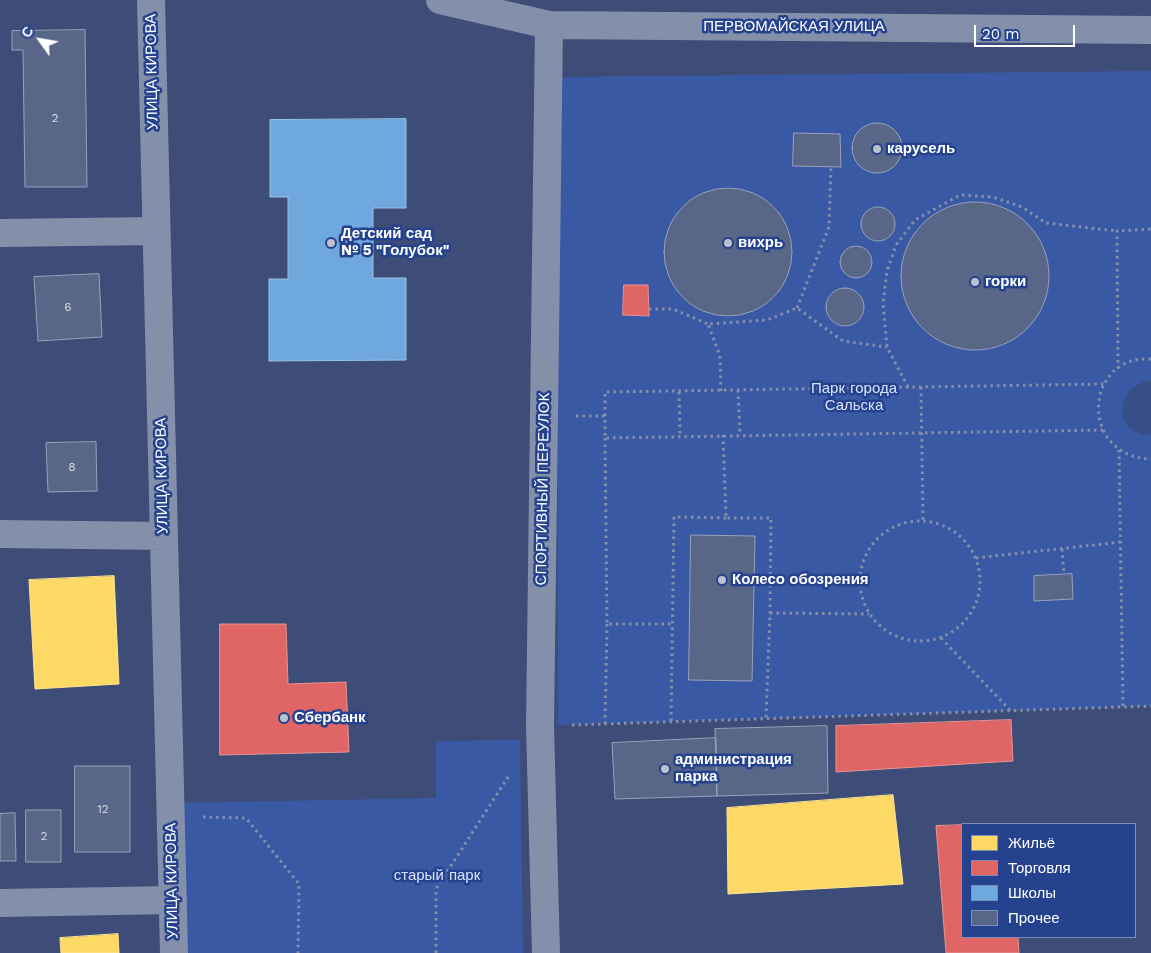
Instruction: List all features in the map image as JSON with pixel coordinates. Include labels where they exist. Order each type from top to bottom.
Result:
[{"type":"street","name":"УЛИЦА КИРОВА","points":[[150,0],[174,953]]},
{"type":"street","name":"ПЕРВОМАЙСКАЯ УЛИЦА","points":[[440,0],[533,15],[1151,30]]},
{"type":"street","name":"СПОРТИВНЫЙ ПЕРЕУЛОК","points":[[533,15],[540,726],[546,953]]},
{"type":"street","points":[[0,232],[156,231]]},
{"type":"street","points":[[0,534],[164,536]]},
{"type":"street","points":[[0,903],[173,900]]},
{"type":"path","points":[[649,309],[674,309],[708,324],[767,320],[797,308],[829,227],[831,166]]},
{"type":"path","points":[[908,387],[887,347],[883,303],[887,271],[896,245],[915,220],[960,196],[993,197],[1022,207],[1046,223],[1117,231],[1151,229]]},
{"type":"path","points":[[1117,231],[1118,368]]},
{"type":"path","points":[[797,308],[843,341],[887,347]]},
{"type":"path","points":[[708,324],[720,356],[721,391]]},
{"type":"path","points":[[1151,359],[1141,358],[1118,368],[1110,374],[1104,384],[1098,407],[1100,424],[1108,440],[1119,450],[1137,458],[1151,459]]},
{"type":"path","points":[[605,724],[607,624],[605,392],[1104,384]]},
{"type":"path","points":[[921,387],[923,520]]},
{"type":"path","points":[[738,390],[740,434]]},
{"type":"path","points":[[679,392],[680,436]]},
{"type":"path","points":[[605,438],[740,434],[1103,430]]},
{"type":"path","points":[[723,435],[726,518]]},
{"type":"path","points":[[1119,450],[1124,706]]},
{"type":"path","points":[[671,721],[674,624],[674,517],[771,518],[766,718]]},
{"type":"path","points":[[923,520],[940,523],[955,531],[968,543],[976,558],[981,577],[979,596],[971,614],[958,628],[941,638],[921,642],[901,639],[883,630],[869,614],[861,597],[859,578],[863,559],[873,543],[887,530],[904,522],[923,520]]},
{"type":"path","points":[[976,558],[1121,542]]},
{"type":"path","points":[[1062,549],[1064,575]]},
{"type":"path","points":[[770,612],[869,614]]},
{"type":"path","points":[[607,624],[674,624]]},
{"type":"path","points":[[941,638],[1010,710]]},
{"type":"path","points":[[540,726],[1151,706]]},
{"type":"path","points":[[436,953],[436,889],[514,767]]},
{"type":"path","points":[[171,817],[246,818],[298,884],[298,953]]},
{"type":"green space","name":"Парк города Сальска","points":[[1151,71],[1151,706],[558,725],[557,77]]},
{"type":"green space","name":"старый парк","points":[[520,740],[523,953],[179,953],[177,803],[436,798],[436,741]]},
{"type":"shaded area","points":[[1151,381],[1151,435],[1139,433],[1131,428],[1125,421],[1123,412],[1123,403],[1128,394],[1135,386]]},
{"type":"building: Жильё","points":[[114,576],[119,684],[35,689],[29,580]]},
{"type":"building: Жильё","points":[[893,795],[903,884],[728,894],[727,808]]},
{"type":"building: Жильё","points":[[118,934],[119,953],[61,953],[60,938]]},
{"type":"building: Торговля","points":[[624,285],[648,285],[649,316],[623,315]]},
{"type":"building: Торговля","name":"Сбербанк","points":[[220,624],[286,624],[288,684],[346,682],[349,752],[220,755]]},
{"type":"building: Торговля","points":[[1011,720],[1013,761],[836,772],[836,726]]},
{"type":"building: Торговля","points":[[961,825],[961,938],[1018,938],[1019,953],[946,953],[936,826]]},
{"type":"building: Школы","name":"Детский сад № 5 \"Голубок\"","points":[[406,119],[406,208],[373,208],[373,278],[406,278],[406,360],[269,361],[269,279],[288,279],[288,197],[270,197],[270,120]]},
{"type":"building: Прочее","points":[[85,30],[87,187],[25,187],[23,50],[12,50],[12,31]]},
{"type":"building: Прочее","name":"карусель","points":[[877,123],[891,127],[898,134],[902,148],[898,162],[891,169],[877,173],[863,169],[856,162],[852,148],[856,134],[863,127]]},
{"type":"building: Прочее","points":[[794,133],[840,134],[841,167],[793,166]]},
{"type":"building: Прочее","name":"вихрь","points":[[728,188],[741,189],[753,193],[773,207],[787,227],[791,239],[791,265],[787,277],[773,297],[753,311],[741,315],[728,316],[715,315],[703,311],[683,297],[669,277],[665,265],[664,252],[665,239],[669,227],[683,207],[703,193],[715,189]]},
{"type":"building: Прочее","name":"горки","points":[[975,202],[1003,208],[1027,224],[1043,248],[1049,276],[1043,304],[1027,328],[1003,344],[975,350],[947,344],[923,328],[907,304],[901,276],[907,248],[923,224],[947,208]]},
{"type":"building: Прочее","points":[[878,207],[885,208],[890,212],[894,217],[894,231],[890,236],[885,240],[878,241],[871,240],[866,236],[862,231],[861,224],[862,217],[866,212],[871,208]]},
{"type":"building: Прочее","points":[[856,246],[868,250],[872,262],[868,274],[856,278],[844,274],[840,262],[844,250]]},
{"type":"building: Прочее","points":[[99,274],[102,337],[38,341],[34,277]]},
{"type":"building: Прочее","points":[[845,288],[858,294],[864,307],[858,320],[845,326],[832,320],[826,307],[832,294]]},
{"type":"building: Прочее","points":[[96,442],[97,491],[48,492],[46,443]]},
{"type":"building: Прочее","name":"Колесо обозрения","points":[[691,535],[755,536],[752,681],[689,680]]},
{"type":"building: Прочее","points":[[1072,574],[1073,599],[1034,601],[1034,576]]},
{"type":"building: Прочее","points":[[827,726],[828,793],[717,796],[715,729]]},
{"type":"building: Прочее","name":"администрация парка","points":[[716,738],[717,796],[615,799],[612,743]]},
{"type":"building: Прочее","points":[[75,766],[130,766],[130,852],[75,852]]},
{"type":"building: Прочее","points":[[26,810],[61,810],[61,862],[26,862]]},
{"type":"building: Прочее","points":[[15,813],[16,861],[0,861],[0,814]]},
{"type":"place","name":"карусель","points":[[877,149]]},
{"type":"place","name":"Детский сад № 5 \"Голубок\"","points":[[331,243]]},
{"type":"place","name":"вихрь","points":[[728,243]]},
{"type":"place","name":"горки","points":[[975,282]]},
{"type":"place","name":"Колесо обозрения","points":[[722,580]]},
{"type":"place","name":"Сбербанк","points":[[284,718]]},
{"type":"place","name":"администрация парка","points":[[665,769]]}]
